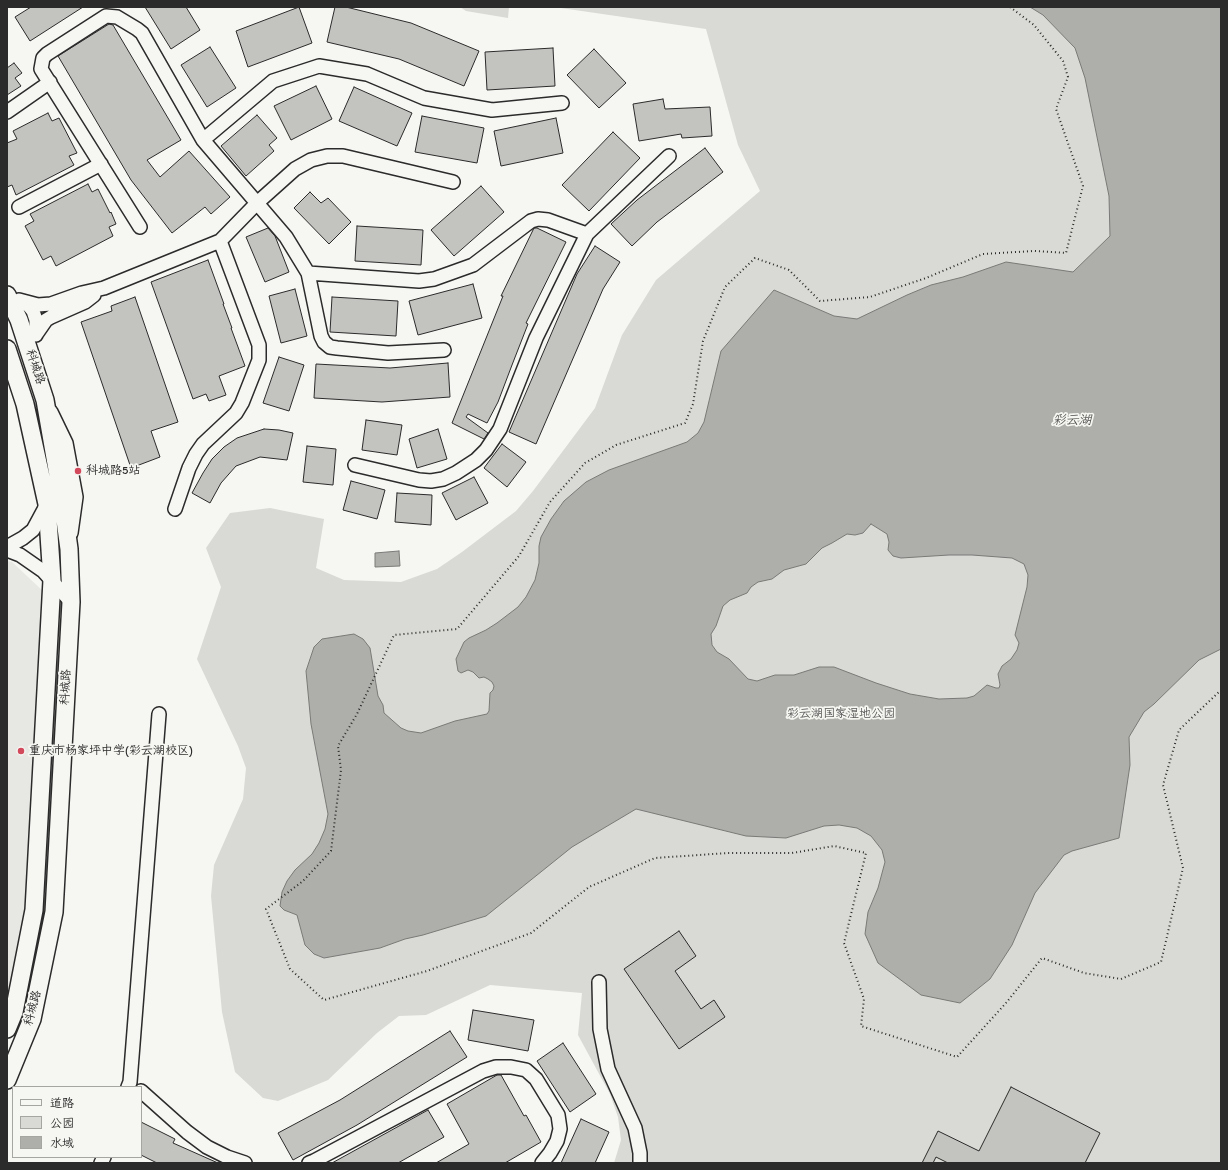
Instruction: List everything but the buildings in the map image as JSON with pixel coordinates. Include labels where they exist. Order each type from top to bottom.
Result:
[{"type":"main road","name":"科城路","points":[[7,1080],[32,1019],[54,912],[71,602],[69,549],[45,400],[11,296]]},
{"type":"main road","name":"科城路","points":[[7,349],[11,367],[25,404],[47,504],[52,580],[34,910],[14,1012],[7,1029]]},
{"type":"street","points":[[140,227],[42,69],[43,58],[46,54],[106,16],[117,17],[137,29],[146,39],[203,140],[286,237],[308,273],[321,336],[324,342],[330,347],[388,353],[444,350]]},
{"type":"street","points":[[203,140],[273,81],[319,66],[367,74],[424,98],[492,110],[562,103]]},
{"type":"street","points":[[7,112],[50,82]]},
{"type":"street","points":[[11,296],[38,305],[51,304],[104,288],[220,241],[257,203],[295,170],[311,160],[327,156],[343,156],[453,182]]},
{"type":"street","points":[[356,465],[419,480],[431,481],[443,479],[456,473],[476,460],[494,439],[506,418],[536,338],[587,234],[669,156]]},
{"type":"street","points":[[18,207],[101,164]]},
{"type":"street","points":[[308,273],[419,281],[434,279],[473,265],[531,221],[538,219],[548,220],[587,234]]},
{"type":"street","points":[[175,509],[189,468],[196,454],[203,444],[236,413],[259,360],[259,345],[220,241]]},
{"type":"street","points":[[31,354],[37,333],[46,320],[85,302],[104,288]]},
{"type":"street","points":[[11,296],[29,306],[33,311],[36,320],[37,333]]},
{"type":"street","points":[[7,549],[33,530],[47,504]]},
{"type":"street","points":[[7,549],[32,562],[52,580],[71,602]]},
{"type":"street","points":[[132,1085],[159,714]]},
{"type":"street","points":[[599,982],[600,1029],[608,1069],[635,1128],[640,1153],[640,1163]]},
{"type":"street","points":[[309,1163],[483,1071],[496,1067],[511,1067],[526,1070],[536,1079],[558,1116],[560,1128],[556,1141],[550,1153],[542,1163]]},
{"type":"street","points":[[142,1092],[187,1132],[207,1147],[227,1157],[245,1163]]},
{"type":"path","points":[[1010,7],[1034,24],[1063,61],[1068,77],[1056,109],[1083,186],[1066,253],[1034,251],[983,254],[926,278],[870,296],[820,301],[789,270],[755,258],[725,288],[703,341],[693,404],[685,423],[616,445],[585,463],[550,502],[519,556],[457,629],[394,635],[357,714],[338,746],[341,770],[331,851],[303,881],[266,909],[290,969],[324,1000],[427,971],[531,933],[589,887],[656,858],[728,853],[792,853],[834,846],[866,853],[844,943],[864,999],[861,1026],[957,1057],[1006,1004],[1042,958],[1084,973],[1121,979],[1161,962],[1183,868],[1163,785],[1179,730],[1221,690]]},
{"type":"shaded area","name":"重庆市杨家坪中学(彩云湖校区)","points":[[7,561],[12,562],[44,592],[27,909],[7,1008]]},
{"type":"green space","points":[[460,7],[509,7],[508,18],[466,11]]},
{"type":"green space","name":"彩云湖国家湿地公园","points":[[554,7],[1221,7],[1221,1163],[614,1163],[621,1140],[618,1117],[610,1094],[578,1035],[582,993],[490,985],[426,1015],[399,1016],[377,1033],[328,1080],[278,1101],[263,1098],[235,1072],[222,1012],[211,896],[214,865],[243,799],[246,768],[238,746],[197,659],[221,587],[206,548],[230,513],[270,508],[324,519],[316,568],[344,580],[401,582],[437,569],[516,511],[533,491],[595,408],[622,335],[656,280],[760,191],[738,145],[706,29]]},
{"type":"water","name":"彩云湖","points":[[1030,7],[1221,7],[1221,649],[1199,660],[1144,712],[1129,737],[1130,765],[1119,838],[1072,851],[1064,855],[1035,893],[1012,945],[990,979],[960,1003],[921,995],[878,963],[865,934],[868,912],[878,888],[885,862],[882,850],[871,836],[857,828],[839,825],[824,826],[786,838],[746,836],[636,809],[572,847],[486,916],[405,939],[380,948],[324,958],[314,954],[305,945],[297,915],[284,910],[280,906],[282,892],[287,881],[295,870],[312,854],[319,843],[325,829],[328,814],[311,724],[306,671],[314,647],[322,639],[354,634],[363,639],[370,648],[378,696],[383,705],[384,713],[401,728],[408,731],[421,733],[455,721],[487,714],[489,711],[490,693],[494,686],[488,679],[484,677],[479,678],[473,672],[468,670],[461,673],[458,671],[456,659],[464,642],[497,623],[518,607],[526,597],[535,580],[539,563],[539,546],[541,537],[551,519],[564,501],[586,482],[609,470],[687,442],[698,433],[704,422],[721,351],[774,290],[834,316],[857,319],[931,285],[963,277],[1006,262],[1073,272],[1110,236],[1109,196],[1085,78],[1075,48],[1043,15]],"holes":[[[871,524],[887,534],[889,542],[888,550],[893,556],[901,558],[972,555],[1012,558],[1024,564],[1028,575],[1027,587],[1015,635],[1019,643],[1017,650],[1011,659],[1002,666],[998,674],[1000,685],[999,688],[987,685],[974,696],[967,698],[939,699],[910,694],[834,667],[819,667],[794,675],[775,675],[757,681],[748,679],[729,659],[717,652],[712,645],[711,634],[716,626],[723,606],[730,600],[747,593],[751,587],[758,582],[772,579],[784,570],[806,564],[822,548],[847,534],[855,535],[863,533]]]},
{"type":"water","points":[[399,551],[400,566],[375,567],[375,553]]},
{"type":"place","name":"科城路5站","points":[[78,471]]},
{"type":"place","name":"重庆市杨家坪中学(彩云湖校区)","points":[[21,751]]}]
